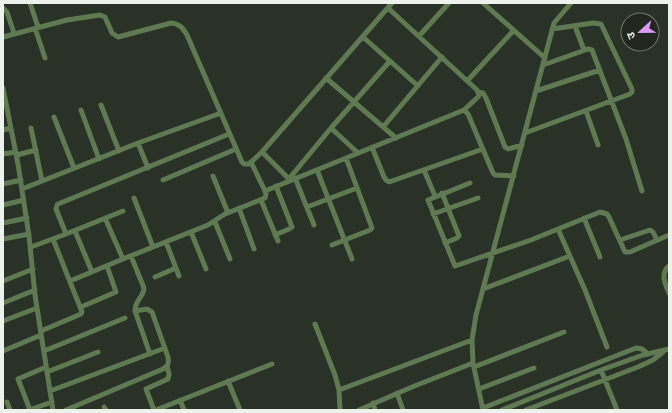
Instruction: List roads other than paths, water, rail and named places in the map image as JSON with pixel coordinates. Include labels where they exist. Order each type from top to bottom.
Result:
[{"type":"street","points":[[30,3],[45,58]]},
{"type":"street","points":[[3,37],[74,18],[103,15],[112,33],[118,37],[171,24],[177,24],[183,27],[236,149],[244,164],[249,164],[262,152],[392,3]]},
{"type":"street","points":[[419,36],[449,3]]},
{"type":"street","points":[[483,3],[545,58]]},
{"type":"street","points":[[571,3],[558,17],[552,29],[476,315],[472,340],[474,365],[483,409],[507,398],[636,348],[642,349],[648,354]]},
{"type":"street","points":[[3,8],[7,12],[14,33]]},
{"type":"street","points":[[388,8],[468,80],[478,92],[484,93],[505,147],[508,149],[522,145]]},
{"type":"street","points":[[525,133],[586,111],[632,92],[632,89],[601,24],[598,23],[552,29]]},
{"type":"street","points":[[575,26],[584,50]]},
{"type":"street","points":[[468,80],[514,30]]},
{"type":"street","points":[[363,37],[418,86]]},
{"type":"street","points":[[543,65],[584,50],[592,50],[612,101],[642,191]]},
{"type":"street","points":[[383,127],[442,57]]},
{"type":"street","points":[[290,179],[331,128],[355,103],[390,61]]},
{"type":"street","points":[[536,91],[600,70]]},
{"type":"street","points":[[326,78],[396,138]]},
{"type":"street","points":[[3,88],[5,106],[11,128],[27,218],[37,308],[53,410]]},
{"type":"street","points":[[265,191],[290,179],[317,170],[464,110],[479,95],[478,92]]},
{"type":"street","points":[[101,105],[119,151]]},
{"type":"street","points":[[80,110],[99,159]]},
{"type":"street","points":[[464,110],[466,111],[493,173],[495,175],[514,176]]},
{"type":"street","points":[[586,111],[598,145]]},
{"type":"street","points":[[22,189],[138,143],[220,114]]},
{"type":"street","points":[[54,117],[74,168]]},
{"type":"street","points":[[3,130],[11,128]]},
{"type":"street","points":[[31,128],[42,181]]},
{"type":"street","points":[[331,128],[358,153]]},
{"type":"street","points":[[66,234],[56,209],[57,205],[229,134]]},
{"type":"street","points":[[138,143],[148,168]]},
{"type":"street","points":[[372,148],[386,180],[393,181],[483,149]]},
{"type":"street","points":[[163,180],[236,149]]},
{"type":"street","points":[[3,154],[16,154],[36,150]]},
{"type":"street","points":[[262,152],[290,179],[307,207],[314,225]]},
{"type":"street","points":[[332,245],[372,228],[346,158]]},
{"type":"street","points":[[70,282],[215,222],[228,213],[261,200],[266,196],[265,191],[251,162]]},
{"type":"street","points":[[317,170],[330,199],[352,259]]},
{"type":"street","points":[[424,170],[435,196]]},
{"type":"street","points":[[213,176],[228,213]]},
{"type":"street","points":[[3,184],[21,180]]},
{"type":"street","points":[[470,183],[442,193],[428,200],[455,266],[492,254],[600,212],[606,214],[624,250],[627,252],[669,235]]},
{"type":"street","points":[[275,235],[292,227],[276,186]]},
{"type":"street","points":[[307,207],[357,188]]},
{"type":"street","points":[[442,193],[459,236],[445,243]]},
{"type":"street","points":[[134,198],[153,247]]},
{"type":"street","points":[[433,214],[478,198]]},
{"type":"street","points":[[3,205],[24,200]]},
{"type":"street","points":[[261,200],[278,241]]},
{"type":"street","points":[[239,208],[254,248]]},
{"type":"street","points":[[31,247],[53,240],[123,211]]},
{"type":"street","points":[[3,223],[27,218]]},
{"type":"street","points":[[105,218],[123,259]]},
{"type":"street","points":[[584,218],[600,257]]},
{"type":"street","points":[[215,222],[230,259]]},
{"type":"street","points":[[558,229],[585,290],[607,347]]},
{"type":"street","points":[[620,240],[650,230],[653,232],[657,240]]},
{"type":"street","points":[[75,231],[92,272]]},
{"type":"street","points":[[191,232],[206,269]]},
{"type":"street","points":[[3,239],[29,234]]},
{"type":"street","points":[[3,351],[82,314],[81,307],[53,240]]},
{"type":"street","points":[[166,242],[180,276]]},
{"type":"street","points":[[131,256],[144,288],[144,292],[135,305],[150,354]]},
{"type":"street","points":[[483,289],[570,256]]},
{"type":"street","points":[[81,307],[116,292],[107,266]]},
{"type":"street","points":[[669,266],[665,269],[664,276],[669,293]]},
{"type":"street","points":[[155,277],[176,268]]},
{"type":"street","points":[[3,281],[33,269]]},
{"type":"street","points":[[3,303],[35,290]]},
{"type":"street","points":[[3,321],[37,308]]},
{"type":"street","points":[[136,311],[147,309],[152,312],[168,357],[168,379],[146,389],[155,410],[272,364]]},
{"type":"street","points":[[44,352],[125,318]]},
{"type":"street","points":[[315,324],[336,375],[339,390],[340,410]]},
{"type":"street","points":[[359,410],[397,393],[564,332]]},
{"type":"street","points":[[339,390],[472,340]]},
{"type":"street","points":[[50,391],[165,348]]},
{"type":"street","points":[[502,410],[601,370],[648,354],[666,350]]},
{"type":"street","points":[[526,410],[653,360],[666,350]]},
{"type":"street","points":[[52,402],[30,410],[18,379],[98,352]]},
{"type":"street","points":[[66,410],[78,408],[167,366]]},
{"type":"street","points":[[479,389],[534,368]]},
{"type":"street","points":[[601,370],[617,410]]},
{"type":"street","points":[[228,381],[240,410]]},
{"type":"street","points":[[397,393],[403,410]]},
{"type":"street","points":[[507,398],[511,407]]},
{"type":"street","points":[[180,400],[184,410]]},
{"type":"street","points":[[7,402],[10,410]]},
{"type":"street","points":[[373,403],[376,410]]}]
